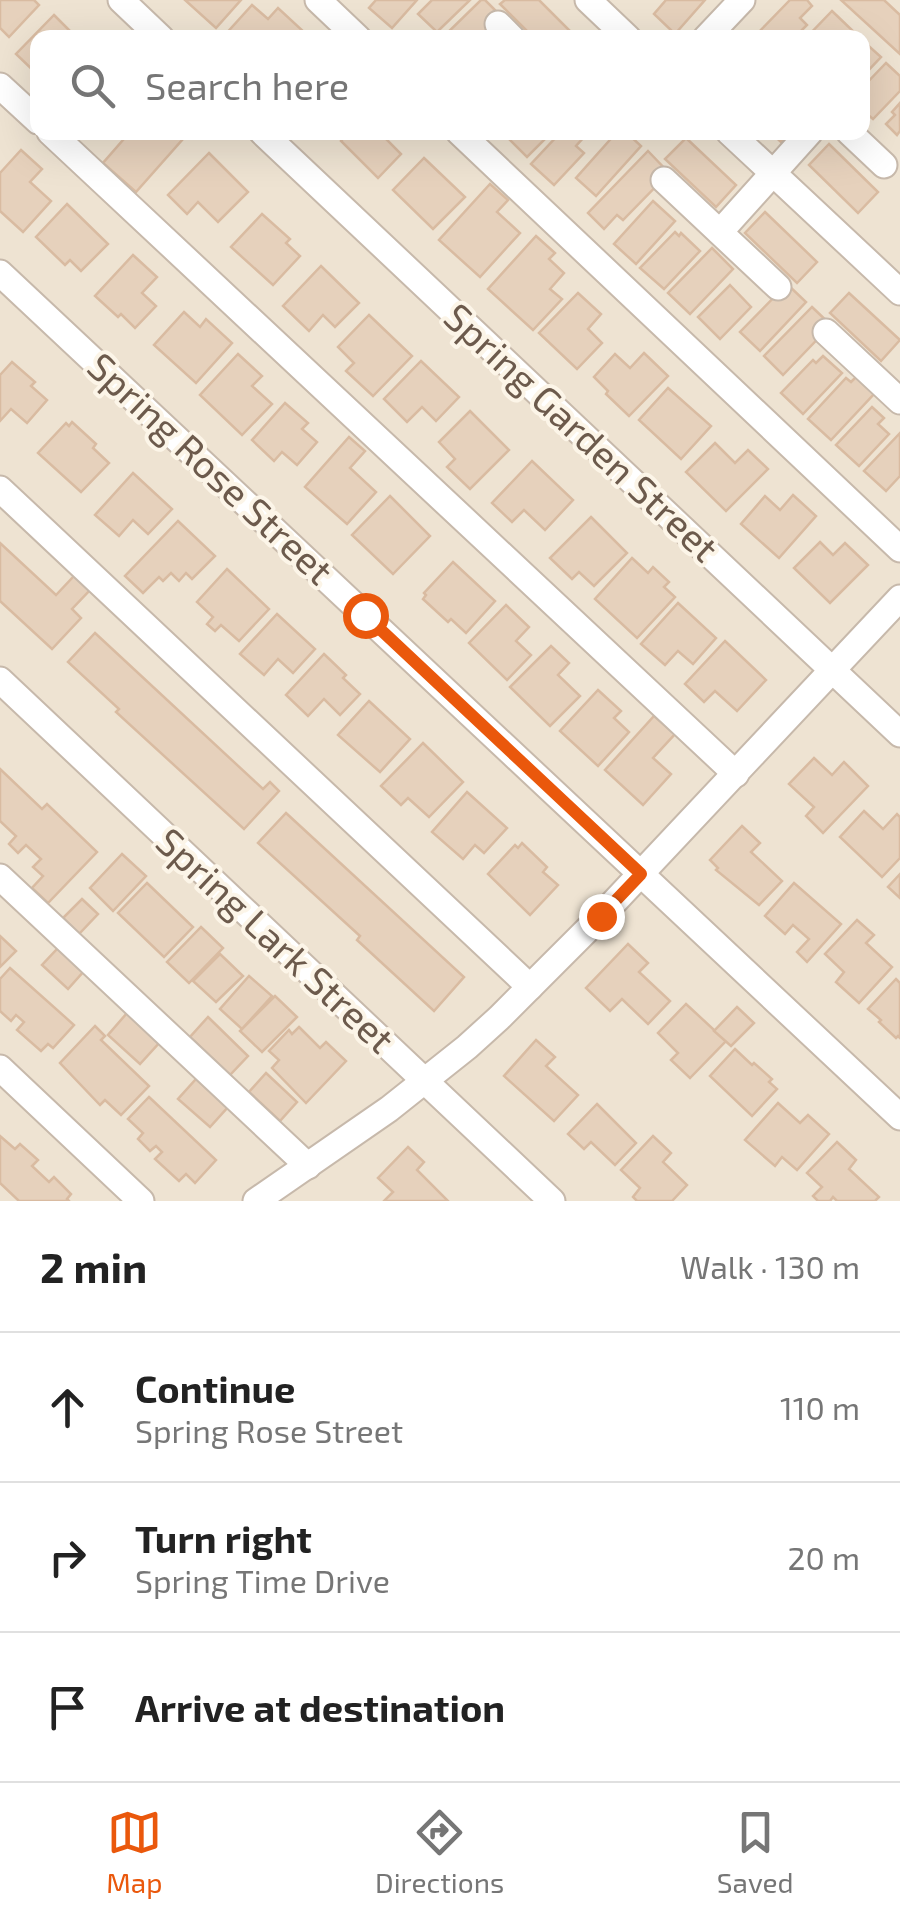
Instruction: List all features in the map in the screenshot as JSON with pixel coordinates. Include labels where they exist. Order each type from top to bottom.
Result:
[{"type":"street","points":[[121,0],[153,30]]},
{"type":"street","points":[[318,0],[350,30]]},
{"type":"street","points":[[714,30],[742,0]]},
{"type":"street","points":[[597,9],[619,30]]},
{"type":"street","points":[[0,86],[30,114]]},
{"type":"street","points":[[59,140],[736,774]]},
{"type":"street","name":"Spring Garden Street","points":[[270,140],[900,734]]},
{"type":"street","points":[[467,140],[900,549]]},
{"type":"street","points":[[737,140],[900,292]]},
{"type":"street","points":[[720,232],[803,140]]},
{"type":"street","points":[[857,140],[884,165]]},
{"type":"street","points":[[664,180],[778,287]]},
{"type":"street","name":"Spring Rose Street","points":[[0,272],[900,1118]]},
{"type":"street","points":[[826,332],[895,386]]},
{"type":"street","points":[[0,488],[530,987]]},
{"type":"street","points":[[256,1201],[356,1134],[466,1047],[641,874],[900,598]]},
{"type":"street","name":"Spring Lark Street","points":[[0,680],[552,1201]]},
{"type":"street","points":[[0,877],[308,1166]]},
{"type":"street","points":[[0,1068],[141,1201]]},
{"type":"shaded area","points":[[0,0],[900,0],[900,1201],[0,1201]]},
{"type":"building","points":[[0,0],[34,0],[39,5],[9,37],[0,28]]},
{"type":"building","points":[[185,0],[241,0],[216,28]]},
{"type":"building","points":[[376,0],[417,0],[392,28],[369,8]]},
{"type":"building","points":[[432,0],[470,0],[439,30],[418,14]]},
{"type":"building","points":[[481,0],[502,17],[490,30],[450,30]]},
{"type":"building","points":[[505,0],[539,0],[569,30],[526,30],[500,4]]},
{"type":"building","points":[[666,0],[705,0],[679,30],[671,30],[654,14]]},
{"type":"building","points":[[790,0],[807,0],[812,6],[800,18],[807,25],[802,30],[761,30]]},
{"type":"building","points":[[841,0],[884,0],[900,15],[900,54]]},
{"type":"building","points":[[252,5],[268,19],[278,8],[302,30],[229,30]]},
{"type":"building","points":[[832,11],[852,30],[814,30]]},
{"type":"building","points":[[54,15],[69,30],[39,30]]},
{"type":"building","points":[[30,40],[30,67],[16,54]]},
{"type":"building","points":[[870,47],[881,57],[870,69]]},
{"type":"building","points":[[886,63],[900,76],[900,91],[873,119],[870,116],[870,80]]},
{"type":"building","points":[[900,103],[900,131],[897,135],[886,124]]},
{"type":"building","points":[[123,140],[182,140],[136,192],[103,163]]},
{"type":"building","points":[[387,140],[401,154],[378,178],[341,141]]},
{"type":"building","points":[[510,140],[544,140],[527,157]]},
{"type":"building","points":[[554,140],[581,140],[576,146],[584,153],[554,185],[531,164]]},
{"type":"building","points":[[610,140],[635,140],[641,146],[596,196],[576,178]]},
{"type":"building","points":[[688,140],[736,185],[716,207],[665,159]]},
{"type":"building","points":[[829,144],[878,192],[858,213],[809,165]]},
{"type":"building","points":[[21,150],[42,169],[30,182],[51,201],[23,232],[0,211],[0,173]]},
{"type":"building","points":[[648,151],[669,173],[623,220],[617,215],[604,229],[588,213]]},
{"type":"building","points":[[209,153],[248,192],[218,222],[198,202],[187,214],[168,195]]},
{"type":"building","points":[[424,158],[465,197],[433,229],[393,190]]},
{"type":"building","points":[[490,184],[508,200],[497,212],[520,233],[480,277],[439,240]]},
{"type":"building","points":[[653,201],[675,221],[636,264],[614,244]]},
{"type":"building","points":[[67,204],[108,244],[81,271],[70,260],[65,265],[36,237]]},
{"type":"building","points":[[765,212],[817,262],[797,283],[745,233]]},
{"type":"building","points":[[262,214],[290,239],[286,243],[300,256],[273,285],[231,247]]},
{"type":"building","points":[[675,232],[700,251],[664,289],[640,268]]},
{"type":"building","points":[[536,236],[555,253],[549,259],[564,273],[550,289],[562,299],[533,330],[488,289]]},
{"type":"building","points":[[712,248],[733,269],[690,314],[668,293]]},
{"type":"building","points":[[133,255],[157,277],[142,293],[156,306],[135,328],[95,296]]},
{"type":"building","points":[[321,266],[359,303],[335,327],[323,315],[309,331],[283,306]]},
{"type":"building","points":[[787,284],[806,302],[760,351],[740,332]]},
{"type":"building","points":[[730,285],[751,307],[720,339],[698,317]]},
{"type":"building","points":[[578,293],[601,314],[588,329],[602,343],[577,369],[539,333]]},
{"type":"building","points":[[849,293],[900,340],[881,361],[830,313]]},
{"type":"building","points":[[812,307],[831,325],[783,375],[764,356]]},
{"type":"building","points":[[184,312],[200,327],[206,319],[232,343],[196,383],[154,345]]},
{"type":"building","points":[[369,315],[412,356],[373,396],[346,371],[354,363],[338,347]]},
{"type":"building","points":[[644,353],[668,376],[629,416],[594,377],[615,354],[630,368]]},
{"type":"building","points":[[238,354],[262,376],[252,386],[272,404],[242,435],[200,395]]},
{"type":"building","points":[[823,356],[842,373],[803,414],[781,393],[813,360],[816,363]]},
{"type":"building","points":[[421,361],[459,397],[436,421],[422,407],[407,422],[384,399]]},
{"type":"building","points":[[12,362],[35,382],[31,386],[47,400],[27,423],[11,409],[0,421],[0,375]]},
{"type":"building","points":[[856,377],[874,394],[831,440],[808,419],[846,378],[851,382]]},
{"type":"building","points":[[668,388],[711,426],[681,459],[639,420]]},
{"type":"building","points":[[285,403],[308,423],[302,429],[317,442],[297,465],[282,452],[274,461],[252,440]]},
{"type":"building","points":[[872,407],[884,418],[878,424],[889,434],[859,466],[836,445]]},
{"type":"building","points":[[470,411],[509,450],[470,489],[447,467],[455,459],[439,442]]},
{"type":"building","points":[[72,422],[96,444],[93,448],[109,463],[81,492],[38,453],[66,423],[69,426]]},
{"type":"building","points":[[900,433],[900,476],[886,491],[864,471]]},
{"type":"building","points":[[349,437],[365,451],[350,468],[376,492],[347,524],[305,487]]},
{"type":"building","points":[[715,443],[735,463],[748,450],[768,469],[726,511],[686,472]]},
{"type":"building","points":[[532,461],[573,500],[545,530],[524,510],[512,522],[492,503]]},
{"type":"building","points":[[133,473],[172,509],[148,534],[133,520],[119,536],[95,515]]},
{"type":"building","points":[[793,495],[816,516],[779,558],[741,524],[765,496],[780,510]]},
{"type":"building","points":[[390,496],[430,536],[393,574],[352,535]]},
{"type":"building","points":[[591,517],[627,553],[594,586],[579,572],[572,579],[550,558]]},
{"type":"building","points":[[178,521],[215,556],[192,579],[186,573],[179,581],[171,573],[163,581],[159,577],[143,593],[125,576]]},
{"type":"building","points":[[820,542],[833,555],[845,543],[868,565],[830,603],[794,568]]},
{"type":"building","points":[[0,543],[56,595],[74,576],[90,590],[72,609],[81,618],[52,649],[0,601]]},
{"type":"building","points":[[632,558],[648,573],[653,567],[669,582],[664,587],[675,597],[637,638],[595,599]]},
{"type":"building","points":[[453,562],[495,601],[466,633],[423,599],[424,593]]},
{"type":"building","points":[[227,569],[269,609],[239,641],[221,625],[215,631],[207,624],[213,617],[197,602]]},
{"type":"building","points":[[678,603],[716,638],[693,664],[678,651],[665,665],[641,644]]},
{"type":"building","points":[[506,605],[529,627],[516,641],[531,655],[507,680],[469,643]]},
{"type":"building","points":[[277,614],[315,649],[293,673],[278,659],[264,675],[240,654]]},
{"type":"building","points":[[95,633],[263,789],[270,782],[279,791],[244,829],[116,712],[119,709],[68,662]]},
{"type":"building","points":[[725,641],[766,680],[737,711],[715,691],[704,702],[685,684]]},
{"type":"building","points":[[551,646],[569,663],[558,675],[580,696],[550,726],[510,687]]},
{"type":"building","points":[[324,654],[360,694],[340,715],[324,699],[308,716],[286,695]]},
{"type":"building","points":[[598,690],[621,711],[614,718],[629,732],[598,766],[560,731]]},
{"type":"building","points":[[369,701],[410,739],[380,772],[338,735]]},
{"type":"building","points":[[654,716],[675,734],[653,758],[671,774],[643,805],[605,770]]},
{"type":"building","points":[[423,743],[463,782],[429,817],[408,798],[401,805],[381,786]]},
{"type":"building","points":[[814,758],[832,775],[844,762],[868,786],[823,833],[806,816],[814,807],[789,784]]},
{"type":"building","points":[[0,769],[42,809],[47,804],[97,852],[48,903],[32,888],[43,876],[33,867],[41,859],[26,845],[18,853],[9,844],[16,836],[0,821]]},
{"type":"building","points":[[467,792],[507,828],[484,853],[475,845],[463,859],[432,832]]},
{"type":"building","points":[[864,811],[883,829],[897,814],[900,817],[900,858],[882,877],[840,837]]},
{"type":"building","points":[[286,813],[464,977],[434,1011],[357,940],[360,936],[258,843]]},
{"type":"building","points":[[742,826],[760,843],[751,852],[782,881],[759,905],[716,870],[710,860]]},
{"type":"building","points":[[522,843],[547,867],[543,872],[558,885],[530,915],[488,874],[515,845],[518,848]]},
{"type":"building","points":[[122,854],[146,876],[113,911],[90,888]]},
{"type":"building","points":[[900,874],[900,898],[888,887]]},
{"type":"building","points":[[147,883],[193,927],[164,957],[118,913]]},
{"type":"building","points":[[794,883],[841,924],[807,962],[797,952],[809,939],[793,925],[785,934],[765,916]]},
{"type":"building","points":[[82,899],[98,914],[79,934],[63,918]]},
{"type":"building","points":[[857,920],[874,935],[866,943],[892,967],[859,1003],[836,982],[844,972],[825,954]]},
{"type":"building","points":[[201,927],[223,948],[189,983],[167,962]]},
{"type":"building","points":[[0,936],[16,951],[0,967]]},
{"type":"building","points":[[628,944],[648,963],[639,972],[670,1001],[648,1024],[622,999],[610,1011],[586,988]]},
{"type":"building","points":[[58,948],[84,971],[68,989],[42,965]]},
{"type":"building","points":[[220,954],[243,976],[216,1002],[193,981]]},
{"type":"building","points":[[10,968],[74,1025],[53,1048],[48,1044],[41,1051],[17,1030],[24,1022],[16,1015],[11,1021],[0,1011],[0,979]]},
{"type":"building","points":[[249,976],[272,996],[242,1029],[220,1009]]},
{"type":"building","points":[[896,979],[900,983],[900,1038],[868,1009]]},
{"type":"building","points":[[275,996],[297,1017],[262,1052],[240,1031]]},
{"type":"building","points":[[686,1004],[726,1041],[690,1078],[671,1060],[678,1053],[658,1033]]},
{"type":"building","points":[[737,1007],[754,1023],[731,1046],[714,1031]]},
{"type":"building","points":[[127,1013],[160,1042],[140,1064],[108,1035]]},
{"type":"building","points":[[208,1017],[248,1056],[230,1075],[190,1037]]},
{"type":"building","points":[[95,1026],[105,1036],[101,1040],[149,1086],[121,1115],[105,1100],[100,1105],[60,1063]]},
{"type":"building","points":[[299,1027],[320,1048],[326,1042],[346,1061],[306,1103],[272,1068],[279,1060],[269,1051],[289,1030],[292,1034]]},
{"type":"building","points":[[536,1040],[555,1057],[546,1066],[578,1095],[554,1121],[504,1076]]},
{"type":"building","points":[[735,1049],[772,1079],[769,1082],[777,1089],[752,1116],[710,1076]]},
{"type":"building","points":[[266,1073],[297,1102],[280,1121],[249,1092]]},
{"type":"building","points":[[196,1079],[228,1107],[210,1127],[178,1099]]},
{"type":"building","points":[[149,1097],[216,1160],[195,1183],[186,1174],[179,1181],[155,1159],[162,1152],[156,1146],[150,1151],[138,1139],[143,1133],[128,1119]]},
{"type":"building","points":[[778,1103],[800,1123],[808,1115],[829,1134],[797,1170],[782,1157],[775,1166],[745,1140]]},
{"type":"building","points":[[597,1104],[636,1143],[615,1165],[591,1142],[584,1149],[568,1134]]},
{"type":"building","points":[[0,1136],[15,1149],[20,1144],[38,1160],[32,1166],[49,1182],[54,1177],[71,1194],[69,1201],[19,1201],[0,1183]]},
{"type":"building","points":[[653,1136],[671,1153],[663,1162],[687,1185],[672,1201],[637,1201],[633,1197],[640,1188],[621,1170]]},
{"type":"building","points":[[837,1142],[856,1160],[849,1169],[879,1197],[875,1201],[837,1201],[833,1197],[830,1201],[818,1201],[813,1196],[822,1187],[807,1173]]},
{"type":"building","points":[[408,1147],[424,1162],[417,1170],[448,1201],[384,1201],[393,1192],[378,1178]]},
{"type":"route","points":[[365,615],[641,874],[601,916]]}]
